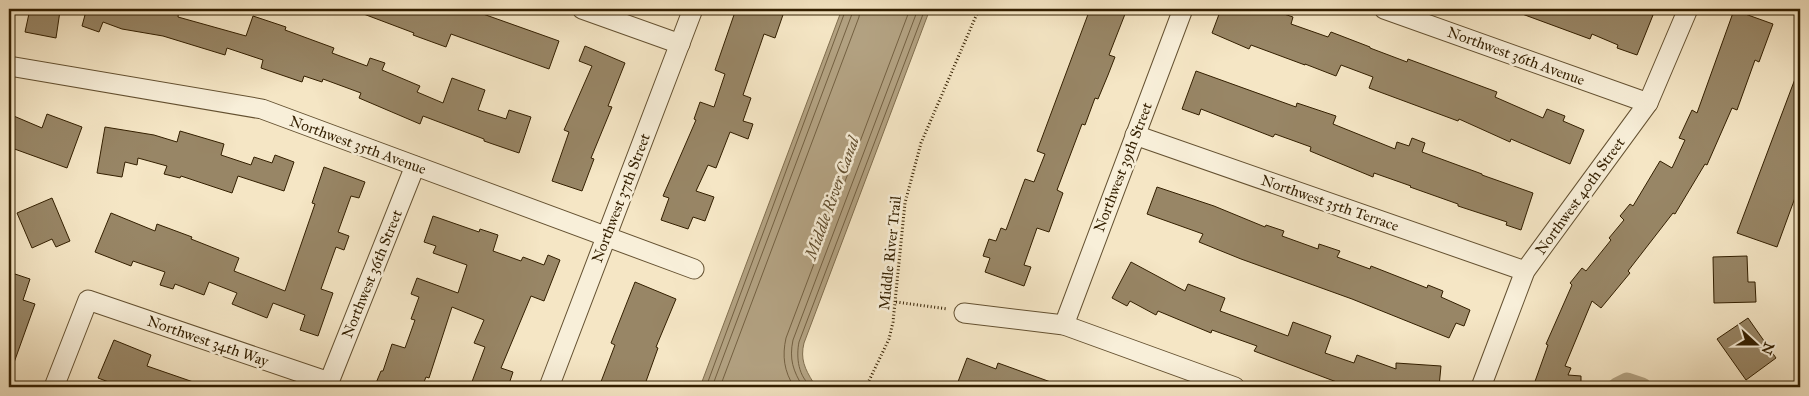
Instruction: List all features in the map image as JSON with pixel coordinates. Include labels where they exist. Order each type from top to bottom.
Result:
[{"type":"street","points":[[582,9],[680,44]]},
{"type":"street","name":"Northwest 37th Street","points":[[549,387],[693,9]]},
{"type":"street","name":"Northwest 39th Street","points":[[1064,325],[1183,9]]},
{"type":"street","name":"Northwest 36th Avenue","points":[[1384,9],[1648,104]]},
{"type":"street","name":"Northwest 40th Street","points":[[1481,387],[1525,271],[1648,104],[1688,9]]},
{"type":"street","name":"Northwest 35th Avenue","points":[[9,66],[262,109],[694,269]]},
{"type":"street","name":"Northwest 35th Terrace","points":[[1135,135],[1525,271]]},
{"type":"street","name":"Northwest 36th Street","points":[[329,382],[415,166]]},
{"type":"street","name":"Northwest 34th Way","points":[[54,387],[88,300],[329,382]]},
{"type":"street","points":[[964,312],[1064,325],[1235,387]]},
{"type":"path","name":"Middle River Trail","points":[[866,387],[889,339],[896,302],[898,256],[904,203],[921,144],[979,9]]},
{"type":"path","points":[[896,302],[964,312]]},
{"type":"water","name":"Middle River Canal","points":[[842,9],[930,9],[804,343],[803,359],[810,377],[813,382],[829,387],[700,387]]},
{"type":"building","points":[[30,9],[60,11],[56,38],[25,32]]},
{"type":"building","points":[[72,9],[179,9],[178,17],[246,36],[253,16],[286,27],[285,30],[334,48],[332,53],[367,66],[370,58],[385,63],[382,70],[420,86],[417,92],[443,103],[452,78],[485,90],[478,110],[506,119],[509,110],[531,117],[519,153],[423,116],[420,124],[359,98],[361,93],[323,79],[322,82],[304,76],[302,82],[261,68],[263,60],[227,48],[225,55],[163,36],[122,29],[103,22],[99,32],[82,26],[85,15]]},
{"type":"building","points":[[354,9],[469,9],[559,41],[549,69],[451,34],[446,47],[413,35],[414,33]]},
{"type":"building","points":[[736,9],[785,9],[775,38],[764,34],[743,95],[751,98],[743,121],[753,124],[748,139],[730,132],[716,168],[708,165],[696,191],[714,197],[705,221],[693,217],[688,229],[661,220],[669,198],[663,196],[696,120],[694,119],[700,102],[714,107],[725,74],[715,70]]},
{"type":"building","points":[[1090,9],[1127,9],[1109,55],[1115,57],[1098,99],[1095,98],[1085,125],[1082,124],[1057,190],[1063,193],[1049,232],[1037,228],[1024,265],[1031,267],[1024,286],[985,272],[990,258],[983,256],[989,239],[996,241],[1001,228],[1006,230],[1025,179],[1034,182],[1045,154],[1037,151]]},
{"type":"building","points":[[1221,9],[1269,9],[1293,17],[1291,24],[1328,37],[1331,32],[1407,62],[1408,59],[1497,92],[1495,97],[1543,118],[1547,109],[1565,116],[1563,121],[1584,130],[1570,164],[1511,139],[1510,142],[1459,119],[1458,121],[1369,88],[1373,77],[1341,65],[1336,76],[1251,45],[1249,49],[1212,33]]},
{"type":"building","points":[[1514,9],[1637,9],[1653,15],[1637,55],[1617,48],[1618,45],[1592,34],[1590,39],[1514,11]]},
{"type":"building","points":[[1734,10],[1773,24],[1759,62],[1755,60],[1737,110],[1732,108],[1707,165],[1705,164],[1675,214],[1673,213],[1628,271],[1630,273],[1601,308],[1592,301],[1565,366],[1571,368],[1568,375],[1581,376],[1581,387],[1533,387],[1548,345],[1546,344],[1572,285],[1570,283],[1582,268],[1586,271],[1611,240],[1609,238],[1624,220],[1620,216],[1630,204],[1633,206],[1660,161],[1672,168],[1685,140],[1679,138],[1692,110],[1697,113]]},
{"type":"building","points":[[585,46],[625,63],[608,106],[612,107],[591,158],[594,159],[582,191],[552,181],[569,132],[564,130],[592,66],[579,61]]},
{"type":"building","points":[[1196,71],[1296,107],[1297,103],[1336,116],[1333,124],[1395,149],[1397,142],[1409,146],[1412,138],[1425,143],[1422,152],[1533,193],[1521,230],[1506,225],[1507,222],[1458,206],[1458,204],[1411,186],[1374,173],[1373,177],[1310,151],[1311,147],[1275,134],[1273,137],[1201,109],[1199,115],[1182,109]]},
{"type":"building","points":[[1798,71],[1800,72],[1800,164],[1795,177],[1800,180],[1800,184],[1777,247],[1737,233]]},
{"type":"building","points":[[9,114],[42,128],[47,114],[82,127],[67,168],[9,147]]},
{"type":"building","points":[[105,127],[154,135],[177,142],[180,131],[224,144],[221,155],[251,165],[254,157],[272,163],[275,155],[294,162],[284,191],[238,176],[232,193],[181,176],[180,178],[164,174],[167,166],[138,158],[137,165],[125,162],[122,177],[97,173]]},
{"type":"building","points":[[324,167],[365,182],[359,198],[351,196],[338,232],[349,236],[344,250],[336,247],[321,289],[333,293],[318,336],[300,330],[305,315],[273,303],[267,318],[232,304],[237,293],[209,282],[204,295],[175,284],[173,289],[160,285],[165,272],[133,261],[131,266],[95,252],[111,213],[155,231],[157,224],[239,258],[234,271],[285,291],[315,204],[312,203]]},
{"type":"building","points":[[1157,187],[1214,206],[1265,227],[1266,225],[1284,231],[1282,236],[1318,249],[1319,244],[1340,251],[1337,257],[1370,269],[1371,266],[1427,288],[1428,285],[1443,291],[1441,297],[1470,310],[1464,326],[1456,323],[1449,338],[1352,299],[1199,242],[1203,234],[1147,214]]},
{"type":"building","points":[[52,198],[70,241],[56,247],[52,239],[32,248],[17,213]]},
{"type":"building","points":[[433,216],[479,232],[480,229],[498,235],[493,251],[521,261],[523,257],[544,265],[548,255],[560,260],[544,301],[531,296],[501,368],[513,372],[508,387],[470,387],[485,347],[474,343],[484,320],[452,307],[429,378],[426,377],[422,387],[387,387],[376,383],[381,371],[383,371],[392,344],[405,348],[415,320],[411,319],[419,297],[411,294],[417,278],[458,293],[467,265],[433,253],[436,246],[424,242]]},
{"type":"building","points":[[1747,256],[1748,282],[1755,282],[1756,302],[1714,303],[1713,257]]},
{"type":"building","points":[[1131,262],[1185,291],[1188,284],[1225,298],[1220,311],[1288,336],[1293,322],[1331,336],[1325,353],[1354,363],[1357,355],[1396,369],[1396,363],[1441,366],[1439,387],[1350,387],[1254,351],[1257,346],[1212,330],[1211,333],[1158,311],[1156,315],[1130,301],[1127,306],[1112,298]]},
{"type":"building","points":[[9,272],[30,279],[23,300],[35,304],[11,371],[9,370]]},
{"type":"building","points":[[635,282],[676,299],[656,347],[658,348],[644,387],[599,387],[615,345],[611,343]]},
{"type":"building","points":[[1748,318],[1776,358],[1746,380],[1717,339]]},
{"type":"building","points":[[114,340],[151,355],[147,366],[202,385],[202,387],[122,387],[98,378]]},
{"type":"building","points":[[967,358],[996,369],[998,363],[1059,385],[1059,387],[956,387]]},
{"type":"waterway","points":[[1617,387],[1627,382],[1642,387]]}]
